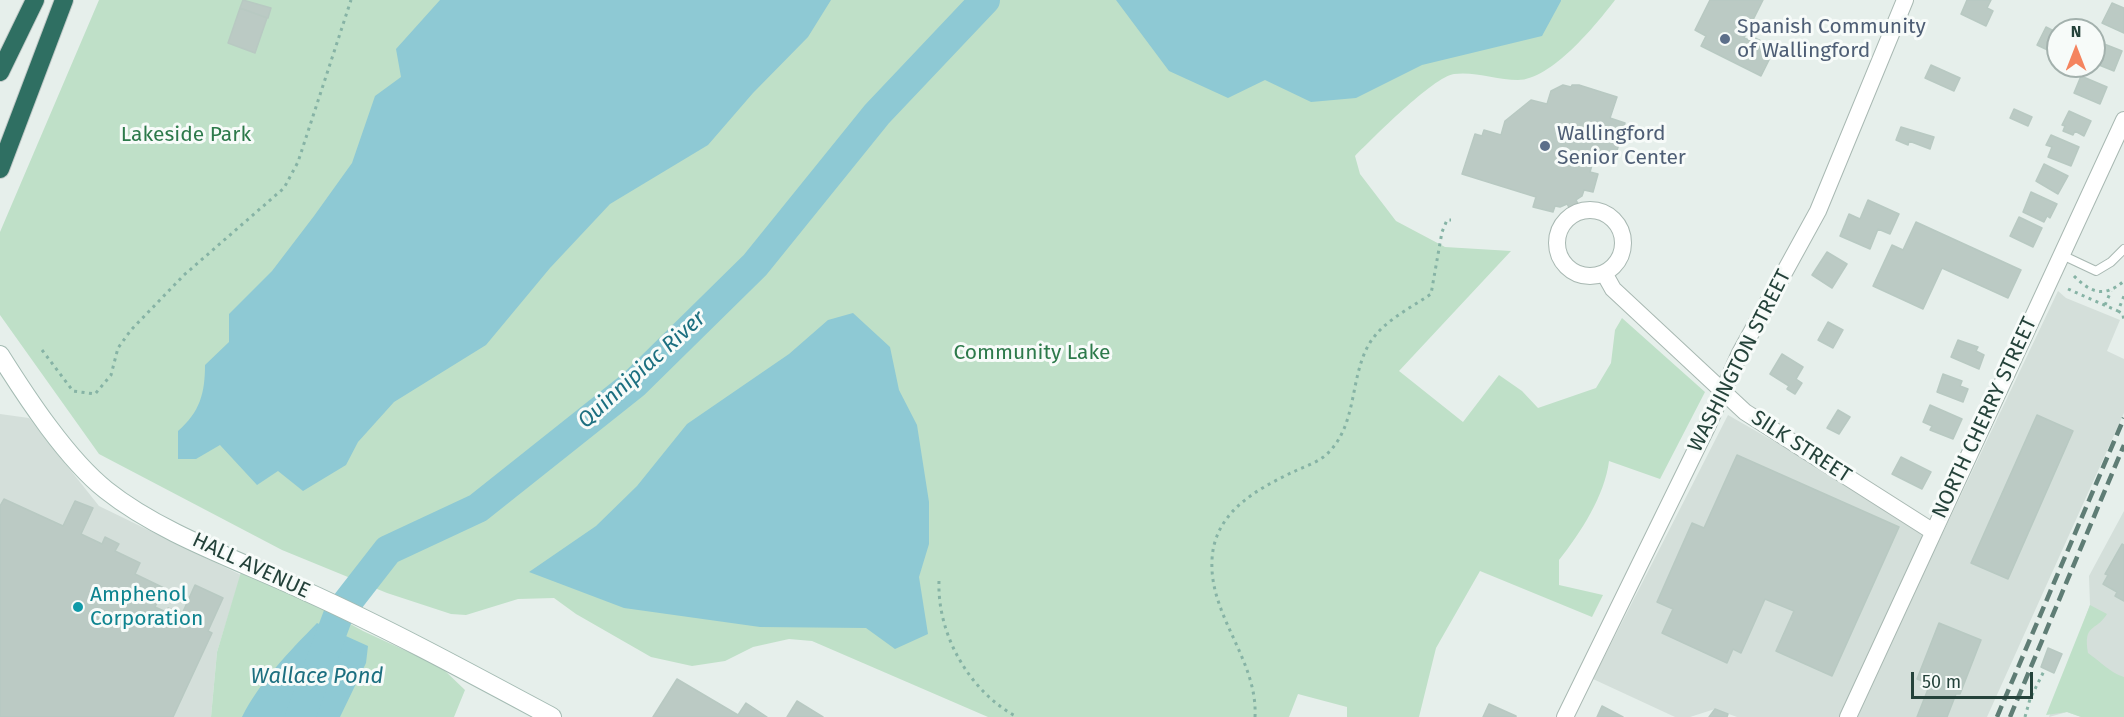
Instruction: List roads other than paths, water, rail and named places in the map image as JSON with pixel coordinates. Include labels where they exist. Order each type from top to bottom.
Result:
[{"type":"highway","points":[[0,72],[35,0]]},
{"type":"highway","points":[[0,169],[64,0]]},
{"type":"main road","name":"HALL AVENUE","points":[[0,355],[5,375],[88,474],[131,508],[185,536],[396,633],[552,717]]},
{"type":"street","name":"WASHINGTON STREET","points":[[1565,717],[1740,353],[1818,211],[1905,0]]},
{"type":"street","name":"NORTH CHERRY STREET","points":[[1848,717],[1932,531],[2124,120]]},
{"type":"street","name":"SILK STREET","points":[[1604,273],[1612,289],[1745,412],[1932,531]]},
{"type":"lane","points":[[2062,255],[2096,270],[2107,266],[2124,249]]},
{"type":"water","points":[[440,0],[831,0],[808,37],[753,93],[708,145],[610,204],[550,268],[486,345],[394,402],[358,442],[346,465],[303,491],[278,471],[257,485],[220,445],[196,459],[178,459],[178,431],[192,417],[200,401],[205,365],[229,342],[229,314],[272,271],[352,163],[375,96],[401,77],[396,49]]},
{"type":"water","points":[[1116,0],[1561,1],[1542,36],[1422,65],[1356,98],[1311,102],[1265,80],[1228,98],[1169,71]]},
{"type":"water","points":[[853,313],[890,347],[899,390],[917,425],[929,502],[929,544],[919,577],[928,634],[895,649],[866,628],[760,627],[624,608],[529,572],[596,526],[637,486],[687,424],[789,354],[828,320]]},
{"type":"water","name":"Wallace Pond","points":[[317,623],[368,646],[366,663],[340,717],[242,717],[266,679]]},
{"type":"waterway","name":"Quinnipiac River","points":[[300,717],[339,613],[388,550],[478,508],[634,384],[755,265],[877,114],[985,0]]},
{"type":"railway","points":[[1997,717],[2124,418]]},
{"type":"railway","points":[[2010,717],[2124,445]]},
{"type":"place","name":"Spanish Community of Wallingford","points":[[1725,39]]},
{"type":"place","name":"Wallingford Senior Center","points":[[1545,146]]},
{"type":"place","name":"Amphenol Corporation","points":[[78,607]]},
{"type":"park label","name":"Lakeside Park","points":[[186,135]]},
{"type":"park label","name":"Community Lake","points":[[1032,353]]}]
